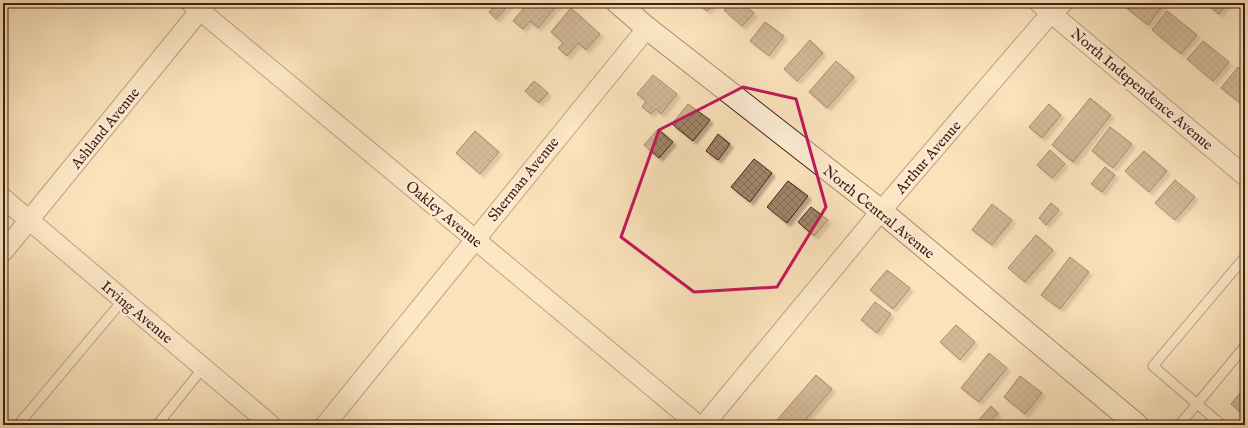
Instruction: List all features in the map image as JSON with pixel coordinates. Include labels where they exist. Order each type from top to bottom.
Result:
[{"type":"main road","name":"North Central Avenue","points":[[623,5],[647,28],[881,211],[1137,425]]},
{"type":"street","name":"Ashland Avenue","points":[[3,252],[199,6]]},
{"type":"street","name":"Oakley Avenue","points":[[199,6],[474,240],[698,425]]},
{"type":"street","name":"North Independence Avenue","points":[[1051,6],[1245,176]]},
{"type":"street","name":"Arthur Avenue","points":[[704,425],[1051,6]]},
{"type":"street","name":"Sherman Avenue","points":[[325,425],[647,28]]},
{"type":"street","name":"Irving Avenue","points":[[3,198],[271,425]]},
{"type":"lane","points":[[1222,425],[1153,366],[1245,257]]},
{"type":"lane","points":[[18,425],[123,300]]},
{"type":"lane","points":[[1179,425],[1245,346]]},
{"type":"lane","points":[[157,425],[203,368]]},
{"type":"highlighted area","points":[[743,87],[796,99],[826,207],[777,287],[694,292],[621,237],[659,130]]},
{"type":"building","points":[[497,3],[502,8],[506,3],[510,4],[496,19],[489,12]]},
{"type":"building","points":[[528,3],[559,3],[538,28],[530,21],[523,29],[513,21]]},
{"type":"building","points":[[697,3],[714,3],[707,11]]},
{"type":"building","points":[[730,3],[743,3],[754,13],[742,26],[724,10]]},
{"type":"building","points":[[1126,3],[1165,3],[1148,25],[1124,6]]},
{"type":"building","points":[[1205,3],[1227,3],[1219,14]]},
{"type":"building","points":[[571,8],[600,34],[586,50],[578,43],[567,56],[558,48],[563,43],[551,32]]},
{"type":"building","points":[[1167,11],[1197,35],[1181,54],[1152,30]]},
{"type":"building","points":[[765,22],[784,36],[769,56],[750,41]]},
{"type":"building","points":[[810,40],[823,53],[797,81],[784,69]]},
{"type":"building","points":[[1203,41],[1229,62],[1213,81],[1187,59]]},
{"type":"building","points":[[836,61],[854,77],[827,108],[809,92]]},
{"type":"building","points":[[1238,67],[1245,73],[1245,107],[1221,88]]},
{"type":"building","points":[[653,75],[677,94],[661,114],[656,109],[651,114],[642,107],[646,101],[637,94]]},
{"type":"building","points":[[534,81],[548,93],[539,103],[525,91]]},
{"type":"building","points":[[1090,98],[1111,115],[1073,162],[1052,145]]},
{"type":"building","points":[[688,104],[710,120],[693,141],[672,124]]},
{"type":"building","points":[[1049,104],[1061,115],[1042,138],[1029,127]]},
{"type":"building","points":[[1110,127],[1132,144],[1113,168],[1092,151]]},
{"type":"building","points":[[658,129],[673,142],[659,158],[644,145]]},
{"type":"building","points":[[475,131],[499,152],[480,174],[456,153]]},
{"type":"building","points":[[718,134],[730,144],[718,160],[706,151]]},
{"type":"building","points":[[1050,150],[1065,164],[1052,178],[1037,165]]},
{"type":"building","points":[[1144,151],[1167,171],[1149,192],[1125,171]]},
{"type":"building","points":[[754,159],[772,173],[750,202],[731,187]]},
{"type":"building","points":[[1105,167],[1115,175],[1102,192],[1091,184]]},
{"type":"building","points":[[1175,180],[1195,197],[1175,220],[1155,203]]},
{"type":"building","points":[[788,181],[808,196],[787,223],[767,207]]},
{"type":"building","points":[[1051,203],[1059,210],[1046,225],[1039,218]]},
{"type":"building","points":[[992,204],[1012,220],[992,245],[972,230]]},
{"type":"building","points":[[811,207],[828,220],[814,236],[798,222]]},
{"type":"building","points":[[1036,235],[1053,250],[1025,282],[1008,268]]},
{"type":"building","points":[[1070,257],[1089,272],[1060,309],[1041,295]]},
{"type":"building","points":[[887,270],[910,288],[893,309],[870,290]]},
{"type":"building","points":[[875,302],[891,314],[877,333],[861,320]]},
{"type":"building","points":[[956,325],[975,342],[960,360],[940,342]]},
{"type":"building","points":[[989,353],[1007,368],[979,402],[961,388]]},
{"type":"building","points":[[816,375],[832,389],[801,425],[783,425],[777,420]]},
{"type":"building","points":[[1020,376],[1042,393],[1025,414],[1004,397]]},
{"type":"building","points":[[1245,387],[1245,416],[1231,404]]},
{"type":"building","points":[[991,406],[998,413],[987,425],[982,425],[978,421]]}]
